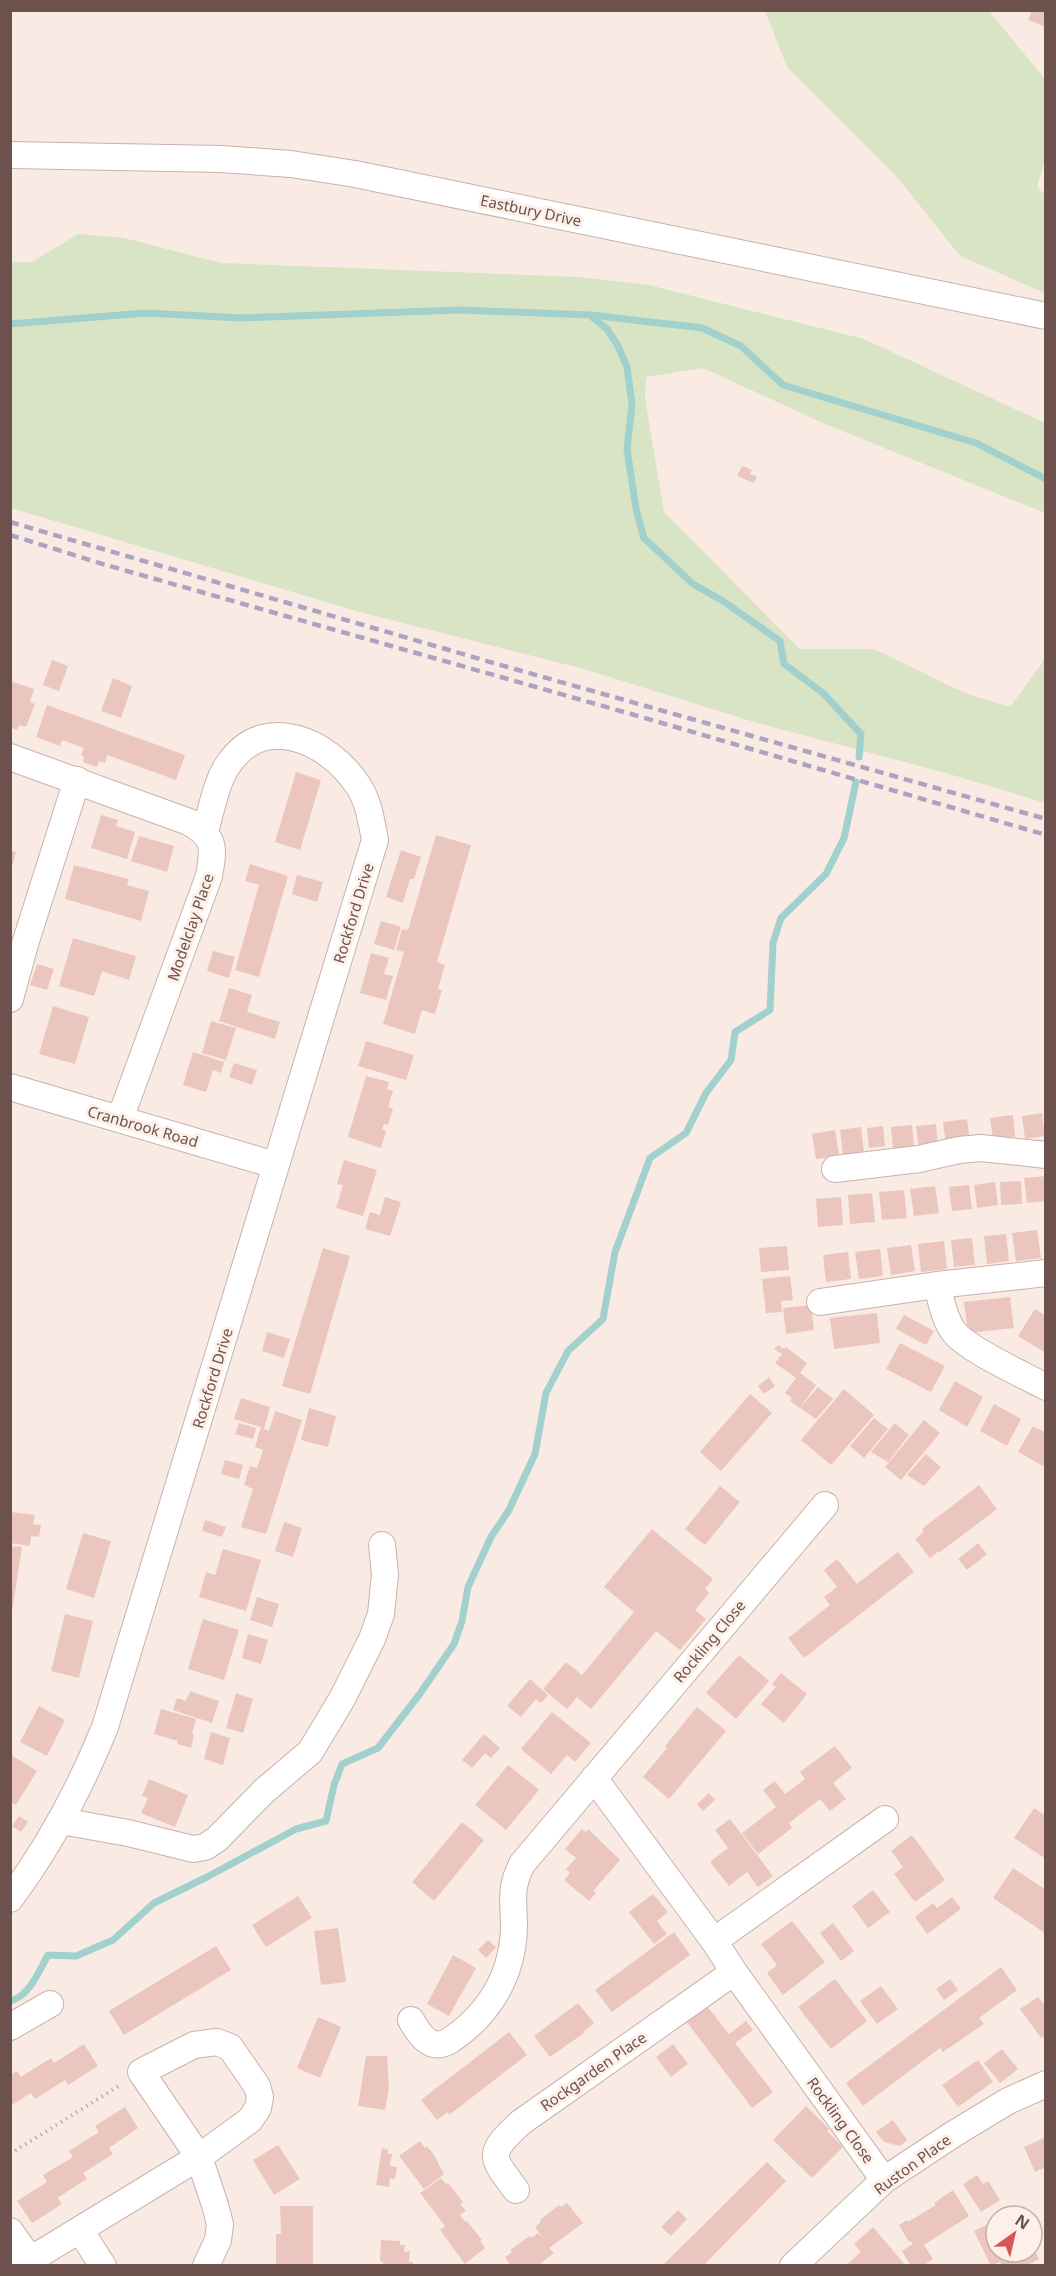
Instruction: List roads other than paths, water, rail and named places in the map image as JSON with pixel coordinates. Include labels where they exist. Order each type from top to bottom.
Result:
[{"type":"street","name":"Eastbury Drive","points":[[10,155],[220,159],[291,164],[355,174],[1046,316]]},
{"type":"street","name":"Rockford Drive","points":[[10,1899],[34,1867],[61,1821],[86,1775],[105,1727],[375,840],[368,804],[357,784],[342,766],[302,740],[277,735],[249,744],[231,761],[224,773],[205,831]]},
{"type":"street","points":[[10,757],[189,822],[205,831]]},
{"type":"street","points":[[10,999],[18,942],[76,780]]},
{"type":"street","name":"Modelclay Place","points":[[120,1119],[209,876],[214,850],[205,831]]},
{"type":"street","name":"Cranbrook Road","points":[[10,1087],[275,1165]]},
{"type":"street","points":[[835,1169],[919,1159],[959,1150],[981,1148],[1046,1155]]},
{"type":"street","points":[[820,1302],[937,1285],[1046,1273]]},
{"type":"street","points":[[937,1285],[947,1321],[955,1334],[967,1344],[1046,1387]]},
{"type":"street","name":"Rockling Close","points":[[411,2020],[421,2036],[433,2044],[443,2044],[475,2020],[498,1990],[508,1968],[513,1948],[514,1924],[511,1892],[522,1864],[825,1505]]},
{"type":"street","points":[[61,1821],[193,1849],[206,1847],[217,1839],[264,1791],[310,1752],[342,1699],[372,1639],[381,1614],[385,1574],[382,1545]]},
{"type":"street","name":"Rockling Close","points":[[594,1778],[714,1941],[884,2180]]},
{"type":"street","points":[[714,1941],[885,1819]]},
{"type":"street","name":"Rockgarden Place","points":[[516,2190],[496,2164],[496,2153],[500,2142],[509,2132],[734,1972]]},
{"type":"street","points":[[10,2027],[51,2004]]},
{"type":"street","points":[[10,2231],[25,2262],[199,2157],[250,2120],[258,2108],[260,2097],[257,2086],[230,2047],[217,2042],[194,2045],[141,2072],[199,2157],[220,2224],[218,2240],[206,2265]]},
{"type":"street","name":"Ruston Place","points":[[793,2265],[884,2180],[1008,2101],[1046,2084]]},
{"type":"street","points":[[81,2230],[104,2265]]},
{"type":"waterway","points":[[10,324],[145,313],[241,318],[459,310],[591,315],[702,328],[741,346],[783,385],[976,443],[1046,479]]},
{"type":"waterway","points":[[592,317],[607,329],[618,346],[627,367],[632,404],[627,449],[636,509],[644,538],[693,584],[723,601],[780,641],[784,664],[823,693],[861,734],[859,757]]},
{"type":"waterway","points":[[10,2001],[17,1999],[28,1989],[48,1955],[76,1956],[113,1940],[154,1903],[296,1829],[326,1821],[334,1785],[342,1764],[378,1748],[419,1695],[454,1644],[462,1621],[468,1587],[491,1537],[509,1510],[535,1454],[546,1393],[568,1351],[603,1319],[615,1252],[650,1158],[686,1133],[706,1093],[731,1060],[735,1032],[770,1010],[773,943],[781,918],[826,874],[844,838],[856,782]]},
{"type":"railway","points":[[10,522],[497,664],[1046,819]]},
{"type":"railway","points":[[10,535],[106,565],[1046,835]]}]
